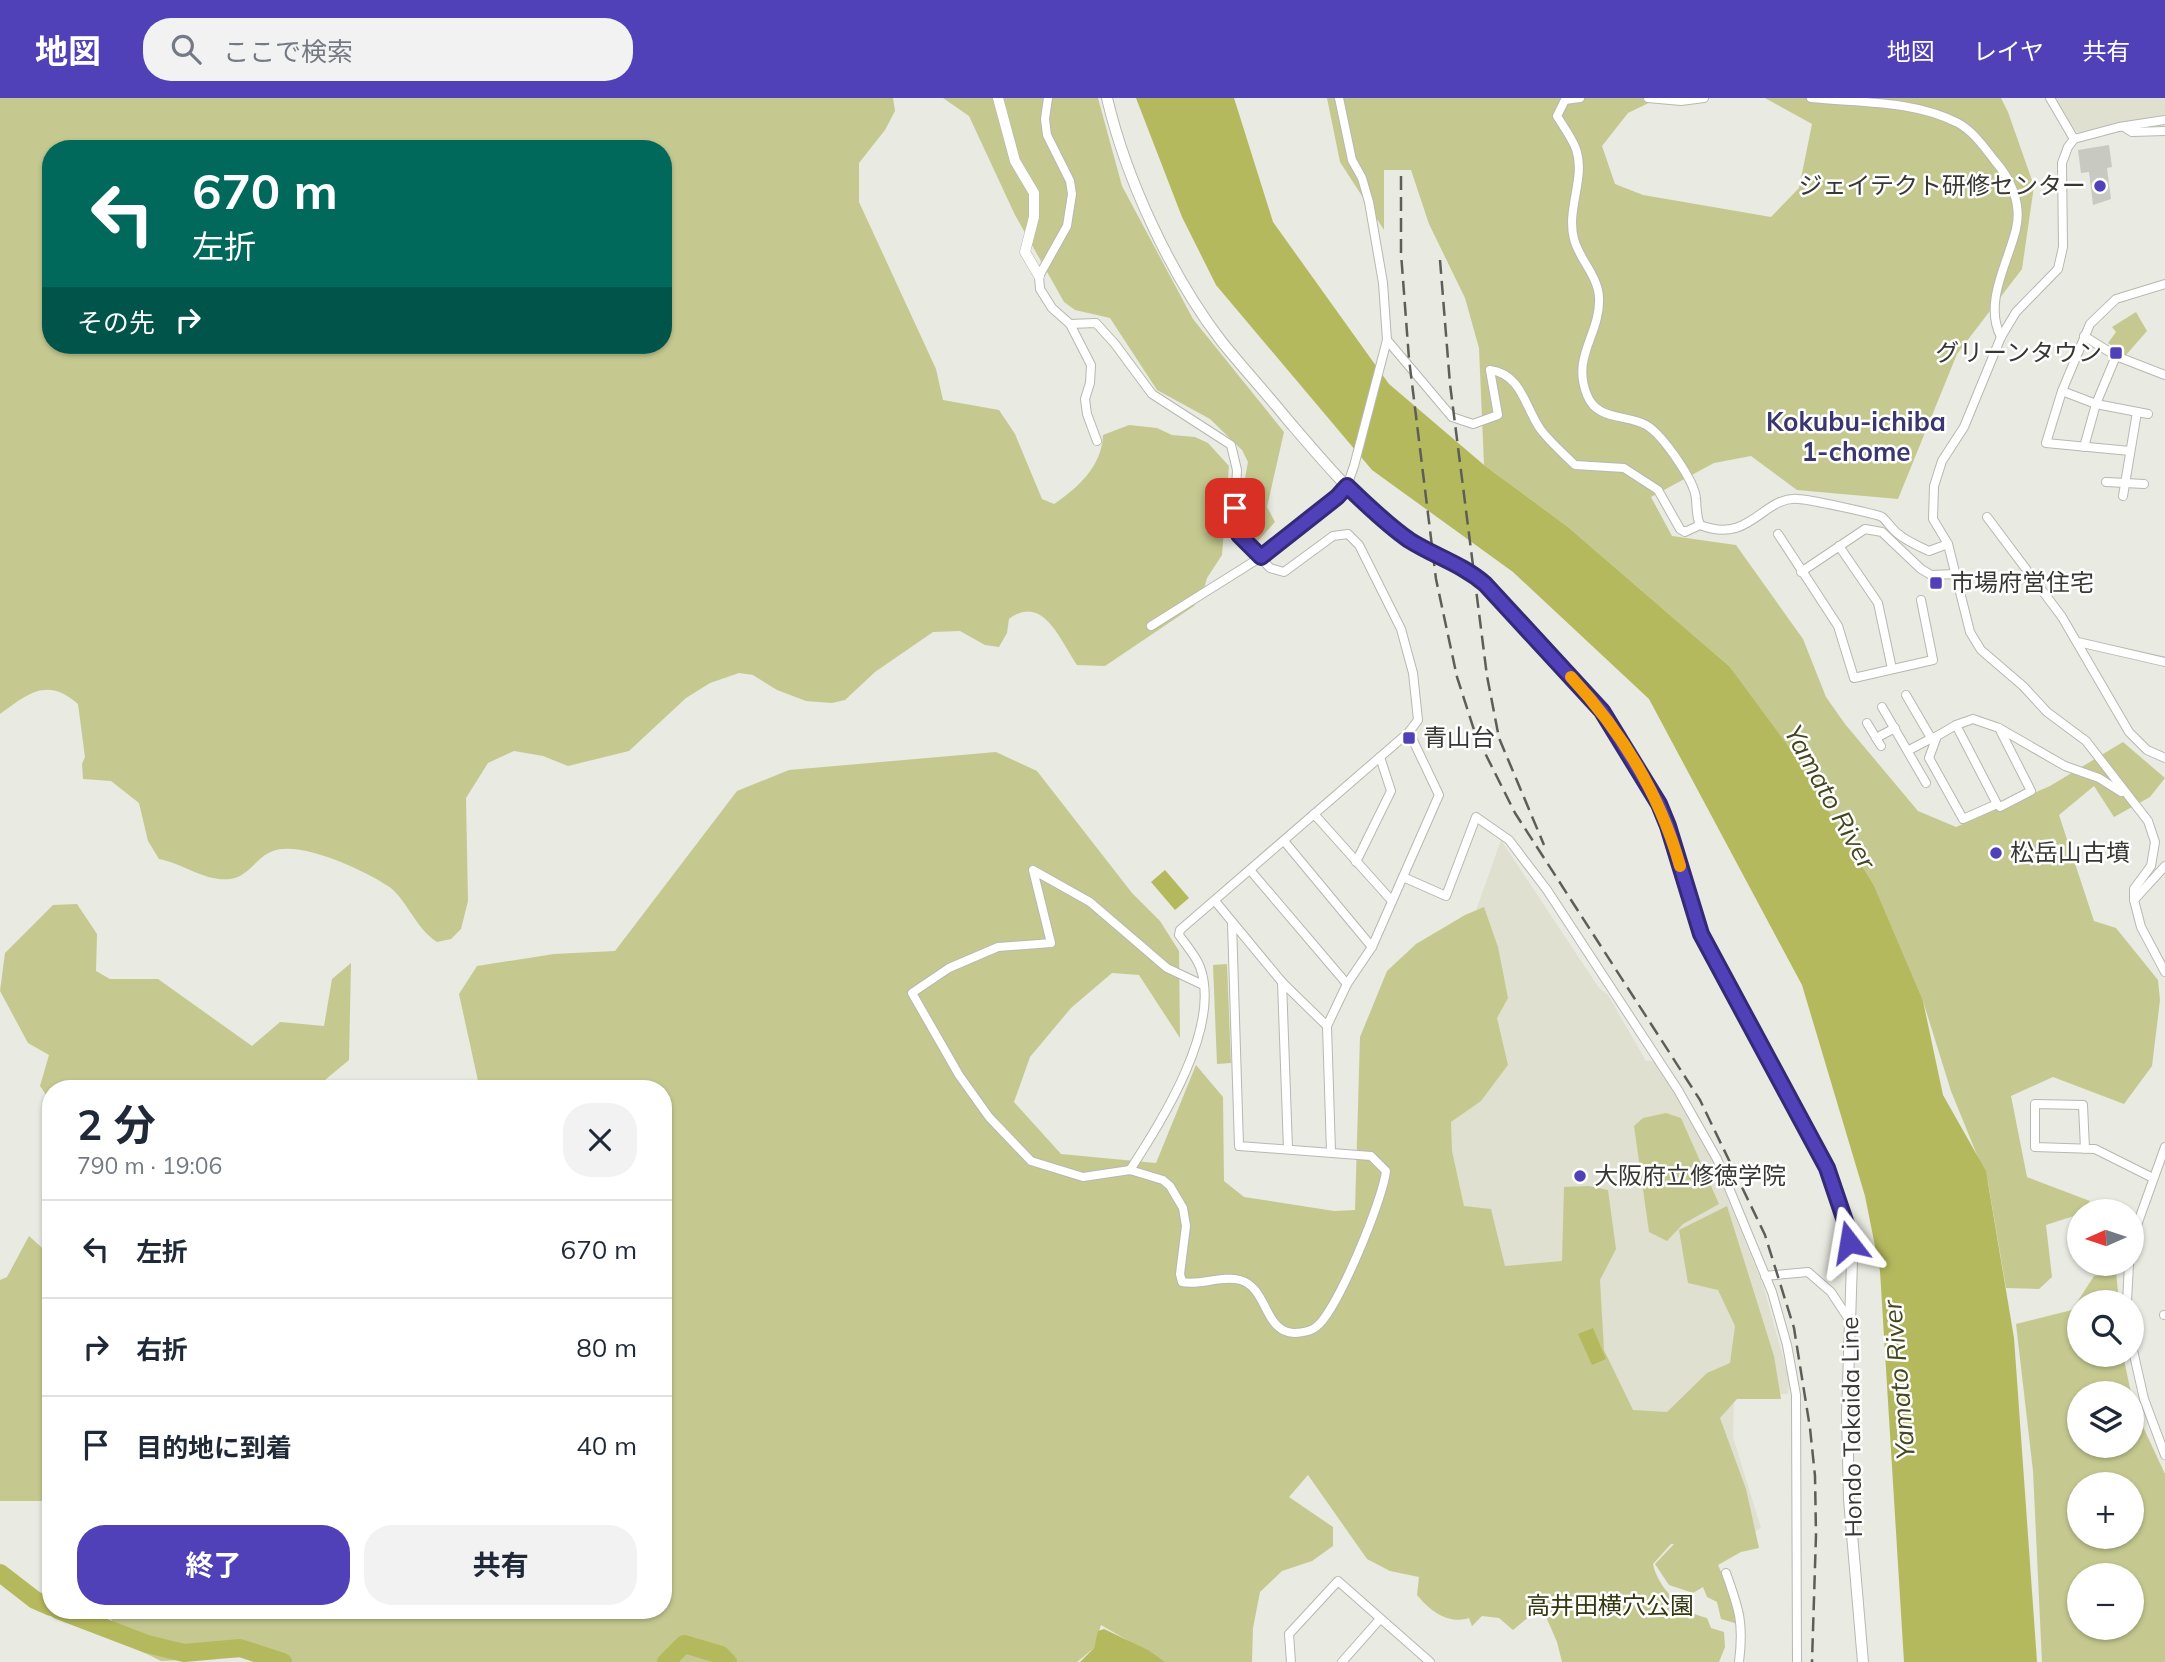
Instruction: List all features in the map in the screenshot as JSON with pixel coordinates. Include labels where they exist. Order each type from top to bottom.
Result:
[{"type":"main road","name":"Hondo Takaida Line","points":[[1107,98],[1117,139],[1181,280],[1221,341],[1347,486],[1381,520],[1412,541],[1466,568],[1485,584],[1602,711],[1635,764],[1668,826],[1701,934],[1827,1168],[1846,1224],[1852,1261],[1847,1415],[1849,1499],[1863,1662]]},
{"type":"street","points":[[998,98],[1014,161],[1034,193],[1034,217],[1025,252],[1040,276]]},
{"type":"street","points":[[1048,98],[1045,119],[1047,135],[1070,180],[1072,194],[1067,226],[1040,276],[1040,289],[1052,307],[1070,324],[1091,365],[1090,383],[1084,399],[1097,441]]},
{"type":"street","points":[[1151,626],[1261,557],[1337,497],[1347,486],[1386,344],[1382,283],[1368,202],[1362,178],[1352,160],[1339,98]]},
{"type":"street","points":[[1580,98],[1565,100],[1557,116],[1576,150],[1578,177],[1572,213],[1574,239],[1600,296],[1598,316],[1584,355],[1581,376],[1588,398],[1595,409],[1647,425],[1689,477],[1696,499],[1695,514],[1700,525],[1710,529],[1734,530],[1746,526],[1776,506],[1796,498],[1880,516],[1897,533],[1929,551],[1948,544]]},
{"type":"street","points":[[1648,98],[1681,101],[1704,98]]},
{"type":"street","points":[[1811,98],[1934,113],[1959,124],[1976,137],[2007,174],[2015,194],[2017,226],[1998,286],[1994,314],[2001,337]]},
{"type":"street","points":[[2050,98],[2074,139]]},
{"type":"street","points":[[2165,120],[2074,139],[2062,163],[2063,247],[2057,269],[2016,312],[2001,337],[1964,427],[1942,461],[1934,486],[1933,519],[1948,544],[1970,632],[1981,650],[2047,712],[2086,741],[2148,821],[2155,842],[2151,866],[2134,890],[2134,900],[2141,927],[2165,972]]},
{"type":"street","points":[[2124,127],[2132,132],[2165,131]]},
{"type":"street","points":[[2130,451],[2046,443],[2062,391],[2090,324],[2116,299],[2165,284]]},
{"type":"street","points":[[1070,324],[1096,323],[1152,394],[1172,410],[1212,430],[1231,445],[1237,470],[1235,508],[1239,535],[1270,568],[1284,572],[1333,536],[1348,534],[1360,545],[1401,629],[1413,673],[1418,720],[1409,732],[1180,930],[1179,935],[1200,966],[1204,1015],[1193,1057],[1130,1170]]},
{"type":"street","points":[[2084,336],[2116,356],[2165,375]]},
{"type":"street","points":[[1386,344],[1452,417],[1473,424],[1498,415],[1490,370],[1499,371],[1519,387],[1541,430],[1575,465],[1624,468],[1658,490],[1679,529],[1685,532],[1700,525]]},
{"type":"street","points":[[2084,447],[2096,404],[2116,356]]},
{"type":"street","points":[[2062,391],[2096,404],[2148,414]]},
{"type":"street","points":[[2123,496],[2137,412]]},
{"type":"street","points":[[2106,482],[2144,484]]},
{"type":"street","points":[[1987,517],[2078,642],[2129,732],[2147,750],[2165,758]]},
{"type":"street","points":[[1801,572],[1865,529],[1882,531],[1921,569],[1931,575],[1957,574]]},
{"type":"street","points":[[1778,534],[1838,626],[1854,678],[1933,660],[1921,600]]},
{"type":"street","points":[[1839,546],[1878,603],[1892,669]]},
{"type":"street","points":[[2078,642],[2165,662]]},
{"type":"street","points":[[1906,695],[1934,737],[1929,758],[1963,819],[1997,804]]},
{"type":"street","points":[[1882,707],[1926,783]]},
{"type":"street","points":[[1909,750],[1956,724],[1973,719],[1998,728],[2043,751],[2065,766],[2099,778],[2126,796]]},
{"type":"street","points":[[1867,723],[1879,742],[1895,728]]},
{"type":"street","points":[[1956,724],[2000,807],[2031,791],[1998,728]]},
{"type":"street","points":[[1331,1152],[1327,1026],[1347,984],[1372,947],[1439,795],[1409,732]]},
{"type":"street","points":[[1356,862],[1391,791],[1380,757]]},
{"type":"street","points":[[1314,814],[1392,901]]},
{"type":"street","points":[[1403,877],[1446,896],[1476,817],[1510,840],[1547,890],[1697,1122],[1717,1159],[1765,1276],[1787,1345],[1796,1395],[1797,1662]]},
{"type":"street","points":[[1284,841],[1372,947]]},
{"type":"street","points":[[2134,900],[2165,866]]},
{"type":"street","points":[[1203,985],[1167,968],[1090,902],[1033,870],[1051,943],[998,947],[949,968],[912,993],[959,1075],[989,1116],[1031,1161],[1083,1177],[1130,1170],[1163,1180],[1176,1193],[1183,1208],[1186,1226],[1180,1274],[1182,1282],[1192,1284],[1215,1280],[1242,1281],[1251,1285],[1277,1324],[1286,1332],[1299,1333],[1315,1328],[1325,1318],[1352,1266],[1384,1188],[1386,1171],[1371,1156],[1239,1146],[1233,923]]},
{"type":"street","points":[[1250,870],[1347,984]]},
{"type":"street","points":[[1214,901],[1282,982],[1327,1026]]},
{"type":"street","points":[[1282,982],[1288,1149]]},
{"type":"street","points":[[2085,1149],[2083,1105],[2035,1104],[2035,1147],[2085,1149],[2095,1149],[2153,1178]]},
{"type":"street","points":[[2144,1204],[2165,1147]]},
{"type":"street","points":[[1765,1276],[1808,1272],[1831,1292],[1850,1322]]},
{"type":"street","points":[[2137,1367],[2144,1399],[2165,1454]]},
{"type":"street","points":[[1726,1573],[1740,1610],[1742,1634],[1739,1662]]},
{"type":"street","points":[[1291,1662],[1289,1634],[1338,1581],[1430,1662]]},
{"type":"street","points":[[1342,1662],[1380,1619]]},
{"type":"shaded area","points":[[2054,98],[2165,98],[2165,115],[2078,132],[2071,127]]},
{"type":"shaded area","name":"大阪府立修徳学院","points":[[1501,840],[1599,988],[1608,995],[1646,1061],[1657,1061],[1708,1151],[1763,1285],[1789,1379],[1788,1394],[1734,1395],[1733,1437],[1761,1528],[1715,1555],[1444,1319],[1441,1126],[1469,930]]},
{"type":"green space","points":[[0,98],[893,98],[895,111],[885,130],[859,163],[859,202],[936,369],[943,400],[999,410],[1015,434],[1042,499],[1054,504],[1072,491],[1087,475],[1098,457],[1103,435],[1129,425],[1157,428],[1172,435],[1195,437],[1208,443],[1229,466],[1222,555],[1207,578],[1203,592],[1194,606],[1105,666],[1077,665],[1049,623],[1032,612],[1021,612],[1009,619],[1007,633],[999,647],[985,645],[960,631],[933,632],[875,672],[845,700],[832,703],[806,701],[777,690],[753,675],[739,673],[710,683],[686,698],[629,751],[568,766],[543,756],[514,751],[488,763],[466,798],[468,901],[461,929],[451,939],[437,942],[388,886],[332,858],[299,850],[273,851],[242,875],[230,879],[212,878],[159,859],[148,841],[139,803],[111,781],[83,779],[82,764],[85,757],[78,704],[57,691],[47,690],[29,694],[0,714]]},
{"type":"green space","points":[[943,98],[1098,98],[1122,186],[1193,319],[1284,432],[1267,507],[1275,522],[1256,543],[1245,534],[1240,504],[1248,462],[1242,450],[1210,419],[1157,390],[1110,318],[1075,310],[1064,302],[1015,215],[969,116]]},
{"type":"green space","points":[[1327,98],[1659,98],[1628,113],[1602,146],[1615,184],[1643,195],[1771,217],[1799,188],[1812,124],[1765,98],[2001,98],[2034,186],[2022,269],[1957,354],[1898,499],[1797,490],[1751,456],[1714,463],[1651,497],[1672,536],[1736,545],[1803,639],[1826,697],[1845,724],[1918,811],[1956,827],[2050,786],[2123,742],[2165,778],[2150,797],[2114,817],[2094,786],[2059,815],[2094,921],[2116,928],[2158,980],[2160,1000],[2152,1066],[2124,1104],[2053,1077],[2011,1096],[2027,1177],[2085,1199],[2067,1199],[2067,1218],[2046,1225],[2052,1277],[2039,1289],[2006,1288],[1988,1182],[1951,1091],[1923,1001],[1729,666],[1568,527],[1484,465],[1479,348],[1465,298],[1429,224],[1411,170],[1384,170],[1384,230],[1340,162]]},
{"type":"green space","points":[[2136,312],[2147,331],[2126,355],[2108,343],[2116,332],[2112,327]]},
{"type":"green space","name":"高井田横穴公園","points":[[996,752],[1037,771],[1132,893],[1160,921],[1179,951],[1180,1038],[1139,975],[1112,973],[1071,1008],[1030,1057],[1014,1102],[1061,1154],[1156,1163],[1196,1065],[1223,1097],[1224,1181],[1244,1197],[1334,1211],[1355,1210],[1360,1037],[1387,971],[1416,944],[1484,907],[1498,947],[1508,998],[1497,1018],[1508,1065],[1481,1101],[1451,1122],[1452,1151],[1464,1206],[1491,1209],[1505,1266],[1562,1261],[1564,1187],[1589,1186],[1608,1190],[1616,1249],[1600,1280],[1604,1350],[1633,1410],[1667,1412],[1707,1373],[1730,1363],[1735,1326],[1718,1290],[1688,1283],[1679,1230],[1727,1206],[1774,1356],[1781,1399],[1737,1399],[1720,1418],[1746,1489],[1759,1548],[1741,1552],[1718,1565],[1738,1610],[1738,1624],[1721,1619],[1717,1602],[1707,1597],[1703,1587],[1693,1593],[1669,1585],[1655,1564],[1674,1544],[1653,1564],[1660,1582],[1673,1598],[1689,1611],[1707,1618],[1711,1628],[1724,1632],[1725,1647],[1719,1662],[1562,1662],[1544,1612],[1530,1616],[1513,1630],[1499,1618],[1482,1616],[1472,1626],[1469,1618],[1446,1618],[1427,1606],[1417,1595],[1419,1577],[1390,1571],[1367,1559],[1308,1475],[1289,1497],[1333,1527],[1333,1546],[1312,1561],[1282,1571],[1260,1592],[1253,1628],[1252,1662],[1165,1662],[1101,1625],[1094,1648],[1077,1662],[256,1662],[242,1657],[161,1661],[125,1643],[111,1619],[672,1619],[672,1080],[478,1080],[459,994],[477,966],[554,954],[615,951],[737,791],[789,770]]},
{"type":"green space","points":[[77,904],[97,934],[96,971],[110,979],[158,979],[252,1046],[280,1022],[324,1026],[332,979],[351,963],[349,1060],[325,1080],[42,1080],[42,1089],[40,1086],[49,1055],[28,1043],[0,991],[5,953],[53,905]]},
{"type":"green space","points":[[1227,964],[1231,1063],[1217,1064],[1213,965]]},
{"type":"green space","points":[[1666,1113],[1681,1118],[1719,1204],[1683,1224],[1667,1241],[1649,1232],[1634,1126],[1643,1118]]},
{"type":"green space","points":[[29,1236],[42,1248],[42,1501],[0,1501],[0,1280],[7,1277]]},
{"type":"green space","points":[[2094,1276],[2116,1276],[2118,1290],[2085,1290]]},
{"type":"green space","points":[[2067,1311],[2067,1367],[2126,1367],[2128,1381],[2067,1381],[2067,1458],[2144,1458],[2144,1429],[2165,1474],[2165,1662],[2042,1662],[2033,1471],[2016,1324]]},
{"type":"water","name":"Yamato River","points":[[1136,98],[1234,98],[1273,222],[1389,384],[1484,465],[1568,527],[1729,666],[1791,750],[1874,886],[1923,1001],[1943,1095],[1986,1171],[2014,1338],[2037,1662],[1904,1662],[1880,1271],[1865,1196],[1802,985],[1649,699],[1513,572],[1372,470],[1216,285],[1182,217]]},
{"type":"water","points":[[1165,870],[1189,898],[1175,910],[1151,882]]},
{"type":"water","points":[[1593,1328],[1606,1359],[1592,1365],[1578,1334]]},
{"type":"water","points":[[1104,1629],[1148,1650],[1165,1662],[1080,1662],[1094,1648],[1098,1631]]},
{"type":"building","name":"ジェイテクト研修センター","points":[[2109,145],[2112,167],[2107,168],[2111,199],[2093,205],[2089,172],[2081,173],[2078,150]]},
{"type":"waterway","points":[[0,1573],[42,1603]]},
{"type":"waterway","points":[[82,1619],[147,1644],[184,1653],[240,1648],[283,1662]]},
{"type":"waterway","points":[[666,1662],[684,1644],[721,1655],[728,1662]]},
{"type":"railway","points":[[1401,176],[1401,253],[1409,359],[1436,579],[1457,677],[1475,733],[1515,813],[1700,1100],[1765,1235],[1794,1328],[1810,1428],[1815,1476],[1816,1535],[1812,1662]]},
{"type":"railway","points":[[1440,260],[1450,384],[1487,676],[1499,738],[1544,845]]},
{"type":"slow traffic","points":[[1571,677],[1602,711],[1659,804],[1680,866]]},
{"type":"place","name":"ジェイテクト研修センター","points":[[2100,186]]},
{"type":"place","name":"グリーンタウン","points":[[2116,353]]},
{"type":"place","name":"市場府営住宅","points":[[1936,583]]},
{"type":"place","name":"青山台","points":[[1409,738]]},
{"type":"place","name":"松岳山古墳","points":[[1996,853]]},
{"type":"place","name":"大阪府立修徳学院","points":[[1580,1176]]},
{"type":"district","name":"Kokubu-ichiba 1-chome","points":[[1856,437]]},
{"type":"route","points":[[1235,508],[1239,535],[1261,557],[1337,497],[1347,486],[1381,520],[1412,541],[1466,568],[1485,584],[1602,711],[1659,804],[1701,934],[1827,1168],[1846,1224],[1849,1242]]}]
